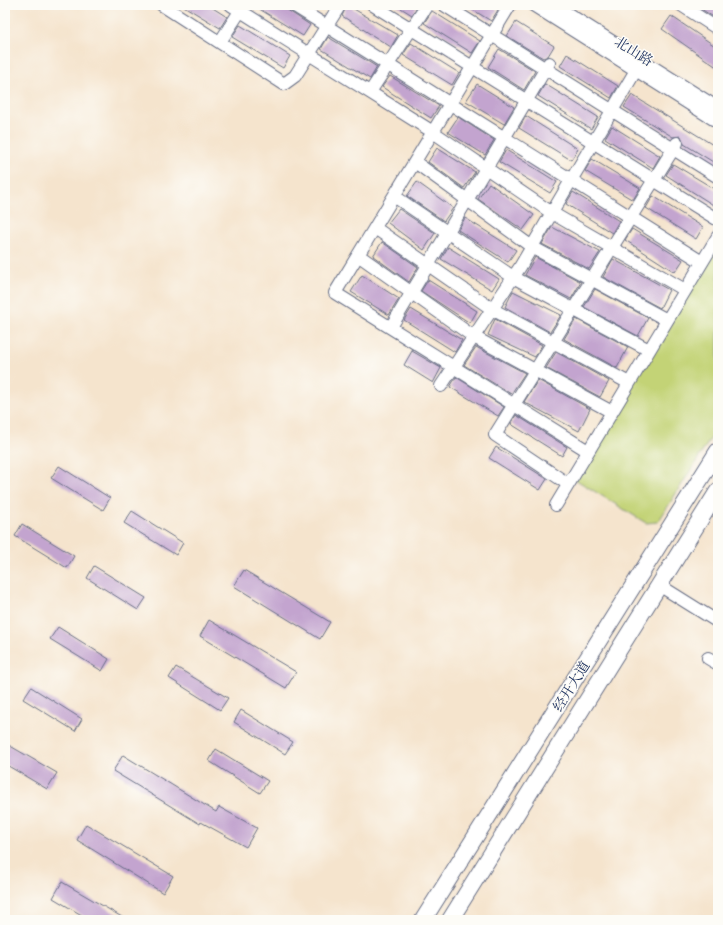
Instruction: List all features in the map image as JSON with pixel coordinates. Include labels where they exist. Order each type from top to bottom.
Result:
[{"type":"main road","name":"经开大道","points":[[423,920],[718,451]]},
{"type":"main road","name":"经开大道","points":[[450,920],[718,491]]},
{"type":"street","points":[[162,5],[284,84],[294,76],[340,5]]},
{"type":"street","points":[[293,5],[702,262]]},
{"type":"street","points":[[373,5],[718,220]]},
{"type":"street","points":[[370,92],[426,5]]},
{"type":"street","points":[[444,5],[492,35],[548,66],[612,110],[675,146],[718,177]]},
{"type":"street","points":[[510,5],[335,293],[588,450]]},
{"type":"street","name":"北山路","points":[[533,5],[718,122]]},
{"type":"street","name":"北山路","points":[[554,5],[718,108]]},
{"type":"street","points":[[681,5],[718,29]]},
{"type":"street","points":[[220,42],[239,7],[309,54],[433,132],[552,213],[685,290]]},
{"type":"street","points":[[391,327],[548,66]]},
{"type":"street","points":[[441,386],[532,247],[636,70]]},
{"type":"street","points":[[568,484],[495,435],[675,146]]},
{"type":"street","points":[[415,162],[532,247],[667,320]]},
{"type":"street","points":[[394,196],[513,277],[649,350]]},
{"type":"street","points":[[375,228],[492,309],[629,383]]},
{"type":"street","points":[[556,505],[718,236]]},
{"type":"street","points":[[358,255],[474,337],[612,412]]},
{"type":"street","points":[[660,585],[718,622]]},
{"type":"green space","points":[[718,241],[718,427],[658,522],[646,523],[573,478]]},
{"type":"building","points":[[182,5],[208,5],[227,17],[220,28]]},
{"type":"building","points":[[253,5],[280,5],[310,25],[303,36]]},
{"type":"building","points":[[347,5],[398,35],[391,47],[342,16]]},
{"type":"building","points":[[396,5],[418,5],[412,15]]},
{"type":"building","points":[[465,5],[491,5],[498,10],[491,21]]},
{"type":"building","points":[[695,5],[718,5],[718,20]]},
{"type":"building","points":[[432,11],[480,41],[472,53],[424,23]]},
{"type":"building","points":[[671,16],[718,48],[718,68],[662,29]]},
{"type":"building","points":[[516,22],[554,46],[548,56],[543,58],[507,36]]},
{"type":"building","points":[[240,25],[290,56],[283,68],[232,37]]},
{"type":"building","points":[[328,37],[377,67],[370,79],[321,49]]},
{"type":"building","points":[[411,43],[459,73],[452,85],[403,55]]},
{"type":"building","points":[[499,49],[535,71],[524,90],[488,67]]},
{"type":"building","points":[[567,54],[618,86],[611,98],[560,66]]},
{"type":"building","points":[[390,76],[439,106],[431,118],[382,87]]},
{"type":"building","points":[[477,84],[514,107],[504,124],[466,101]]},
{"type":"building","points":[[545,84],[598,117],[591,129],[538,96]]},
{"type":"building","points":[[632,95],[718,148],[718,165],[684,144],[681,136],[673,137],[624,107]]},
{"type":"building","points":[[526,116],[578,149],[571,160],[519,128]]},
{"type":"building","points":[[458,117],[494,140],[485,155],[448,132]]},
{"type":"building","points":[[612,126],[660,156],[653,168],[605,138]]},
{"type":"building","points":[[437,148],[475,172],[464,188],[428,162]]},
{"type":"building","points":[[506,150],[557,182],[550,193],[499,162]]},
{"type":"building","points":[[592,159],[640,188],[633,200],[585,171]]},
{"type":"building","points":[[673,164],[718,191],[718,208],[666,175]]},
{"type":"building","points":[[417,182],[453,208],[444,221],[407,196]]},
{"type":"building","points":[[489,183],[534,215],[523,230],[478,199]]},
{"type":"building","points":[[573,192],[619,221],[612,233],[566,204]]},
{"type":"building","points":[[653,196],[703,227],[696,239],[646,208]]},
{"type":"building","points":[[399,209],[435,233],[424,250],[388,223]]},
{"type":"building","points":[[465,218],[516,250],[508,262],[458,230]]},
{"type":"building","points":[[552,227],[600,252],[589,269],[542,244]]},
{"type":"building","points":[[632,229],[683,260],[675,272],[625,240]]},
{"type":"building","points":[[382,242],[418,267],[409,282],[373,256]]},
{"type":"building","points":[[448,247],[499,279],[492,290],[441,259]]},
{"type":"building","points":[[535,257],[581,282],[571,299],[525,275]]},
{"type":"building","points":[[613,259],[669,290],[660,308],[603,277]]},
{"type":"building","points":[[362,275],[399,299],[389,315],[351,292]]},
{"type":"building","points":[[428,280],[477,311],[470,323],[421,291]]},
{"type":"building","points":[[595,289],[648,318],[638,336],[584,307]]},
{"type":"building","points":[[513,291],[561,315],[550,332],[505,307]]},
{"type":"building","points":[[411,309],[462,340],[455,352],[404,320]]},
{"type":"building","points":[[495,319],[542,345],[535,357],[488,335]]},
{"type":"building","points":[[576,319],[628,347],[617,368],[564,339]]},
{"type":"building","points":[[476,347],[525,373],[511,394],[464,365]]},
{"type":"building","points":[[412,351],[441,368],[433,383],[404,365]]},
{"type":"building","points":[[556,352],[609,381],[600,397],[546,368]]},
{"type":"building","points":[[456,377],[504,407],[498,416],[450,387]]},
{"type":"building","points":[[538,380],[590,409],[579,431],[524,402]]},
{"type":"building","points":[[516,415],[567,447],[562,456],[511,424]]},
{"type":"building","points":[[496,447],[547,479],[540,490],[489,458]]},
{"type":"building","points":[[59,466],[110,498],[103,510],[51,478]]},
{"type":"building","points":[[132,511],[183,543],[176,555],[124,523]]},
{"type":"building","points":[[22,524],[74,556],[67,568],[15,536]]},
{"type":"building","points":[[94,566],[146,598],[138,610],[87,578]]},
{"type":"building","points":[[244,570],[330,622],[320,639],[234,586]]},
{"type":"building","points":[[209,620],[296,672],[286,688],[200,636]]},
{"type":"building","points":[[58,627],[109,659],[102,671],[50,639]]},
{"type":"building","points":[[176,667],[228,698],[220,710],[169,678]]},
{"type":"building","points":[[31,687],[82,719],[75,731],[23,699]]},
{"type":"building","points":[[241,710],[293,742],[285,754],[234,722]]},
{"type":"building","points":[[5,743],[57,773],[47,789],[5,764]]},
{"type":"building","points":[[216,749],[268,781],[260,793],[209,761]]},
{"type":"building","points":[[123,755],[216,812],[219,807],[257,828],[246,847],[201,822],[200,824],[113,771]]},
{"type":"building","points":[[86,824],[173,876],[163,893],[77,840]]},
{"type":"building","points":[[62,882],[127,920],[90,920],[53,898]]}]
